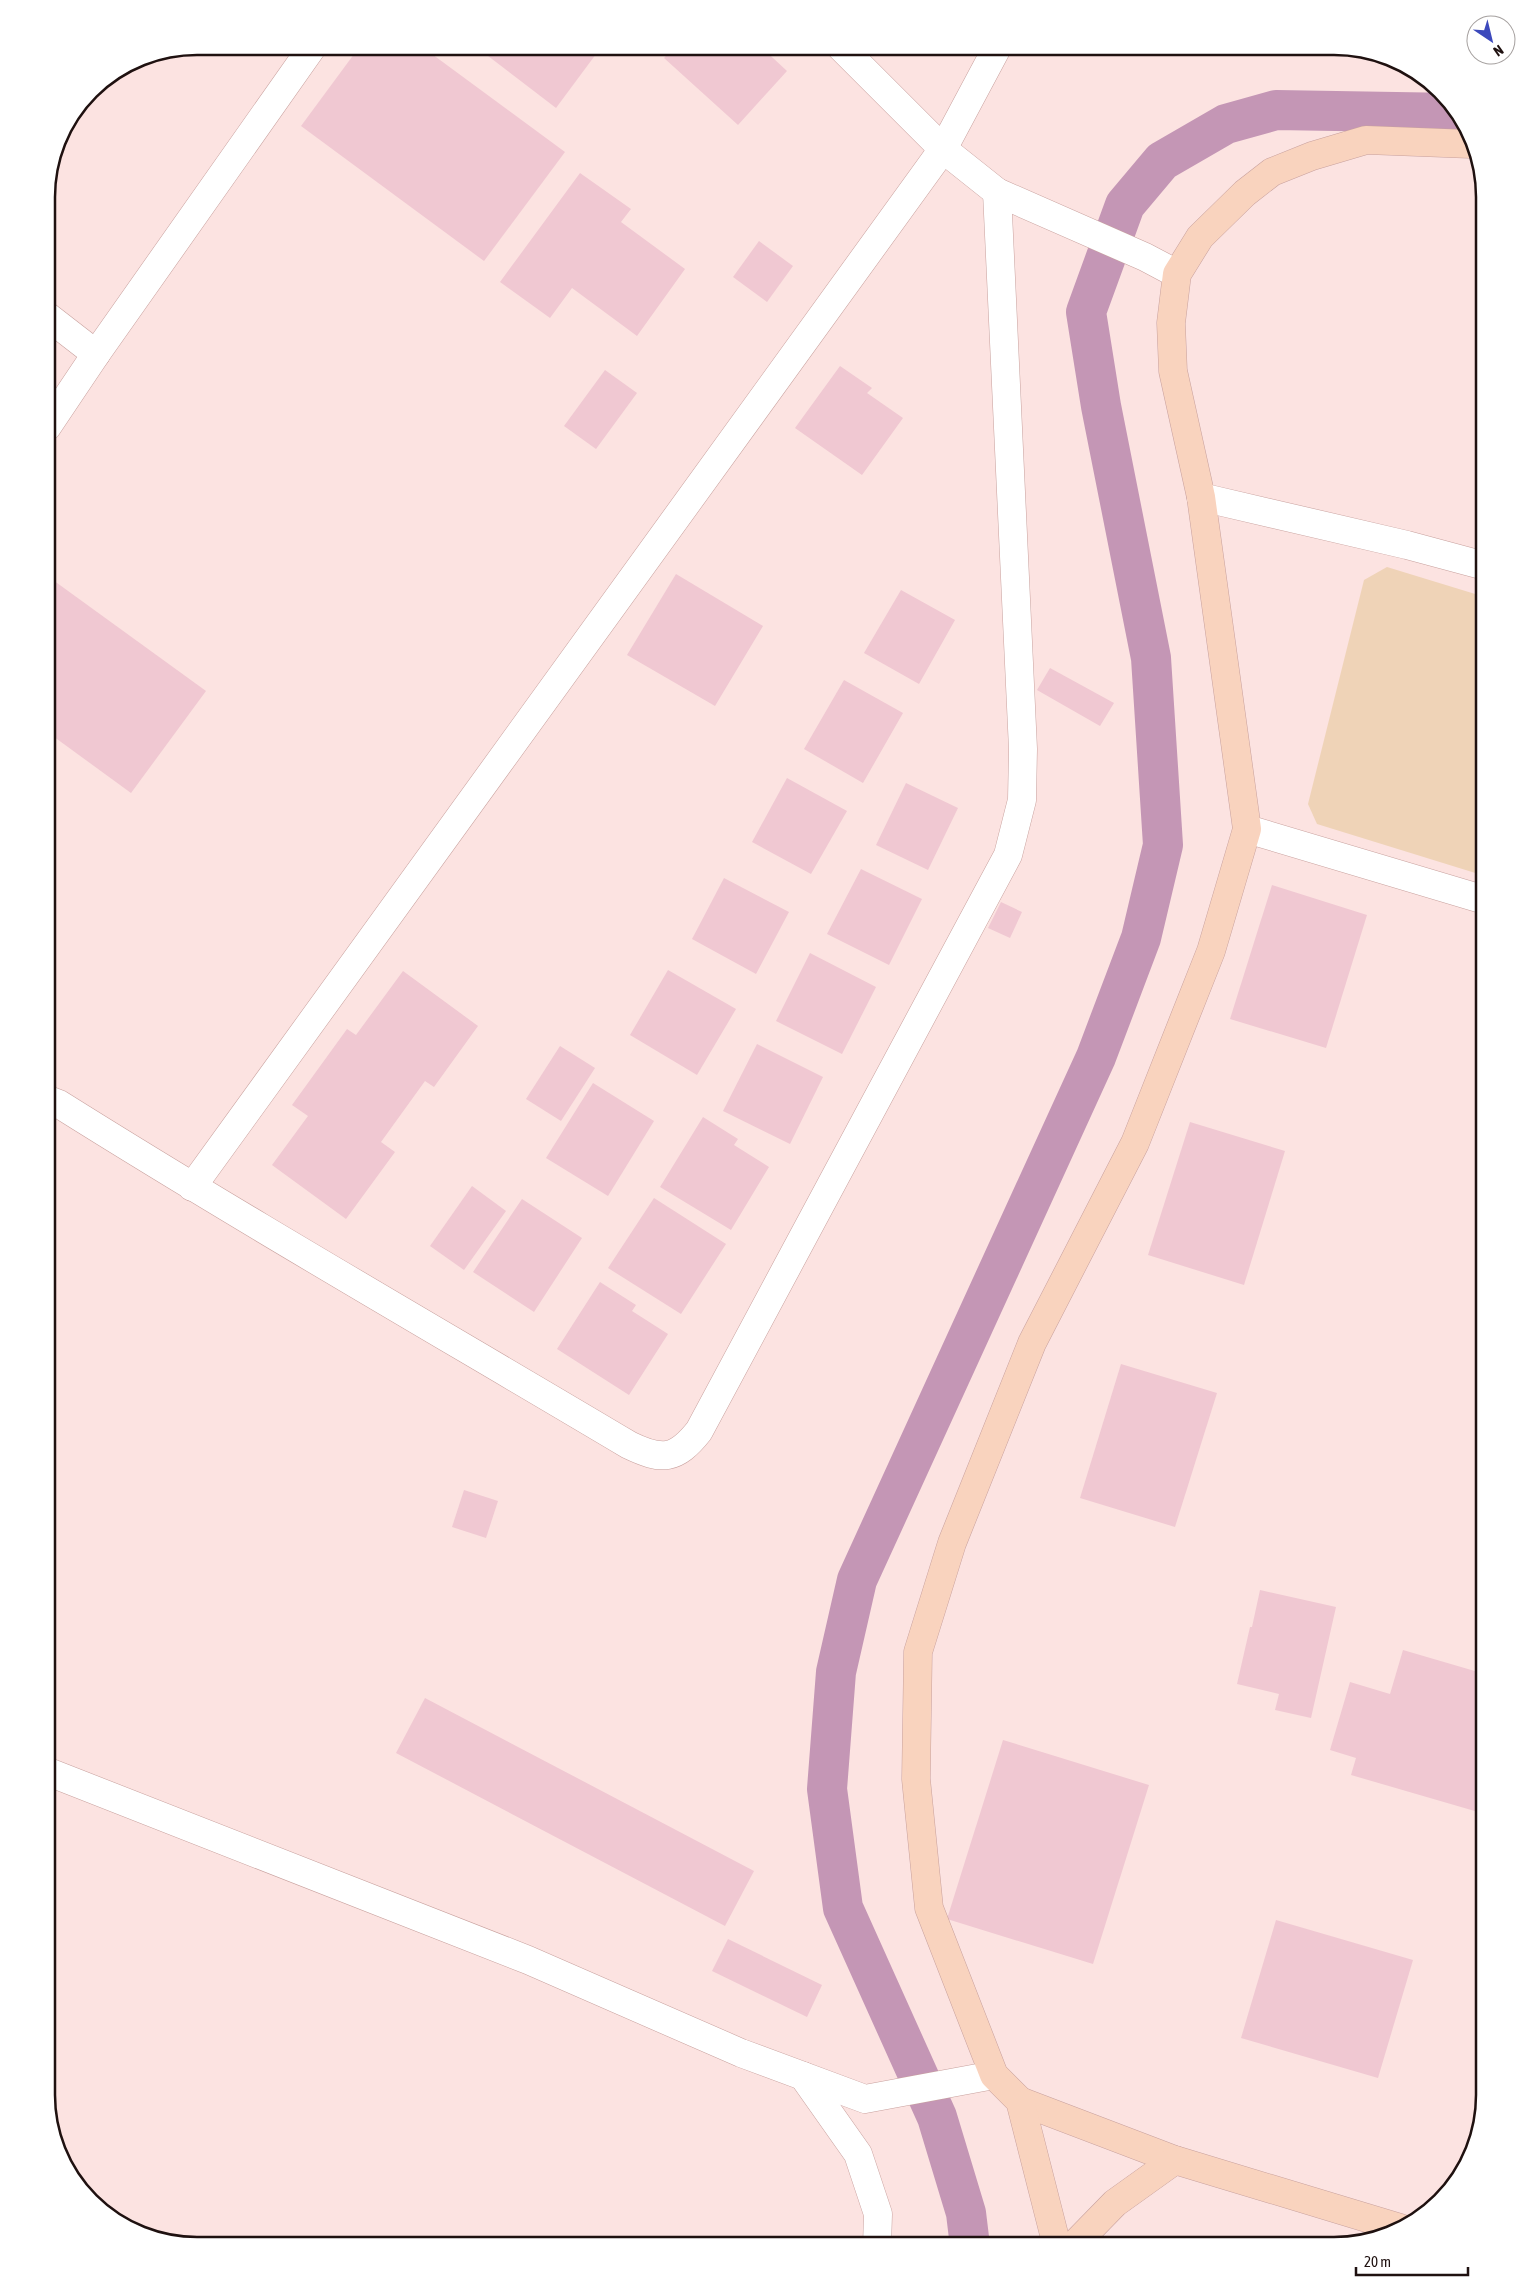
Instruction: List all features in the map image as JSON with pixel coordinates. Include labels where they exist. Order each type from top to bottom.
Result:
[{"type":"street","points":[[55,414],[307,55]]},
{"type":"street","points":[[849,55],[943,149],[996,192],[1145,256],[1176,274]]},
{"type":"street","points":[[192,1187],[943,149],[993,55]]},
{"type":"street","points":[[1390,2225],[1175,2160],[1020,2101],[994,2075],[929,1908],[916,1779],[918,1652],[952,1544],[1032,1343],[1135,1142],[1211,952],[1247,829],[1202,497],[1173,371],[1171,323],[1176,274],[1200,238],[1245,193],[1272,172],[1312,156],[1366,140],[1465,144]]},
{"type":"street","points":[[55,1102],[192,1187],[374,1292],[629,1445],[650,1455],[668,1455],[686,1447],[695,1436],[1008,855],[1022,800],[1023,749],[996,192]]},
{"type":"street","points":[[55,323],[96,354]]},
{"type":"street","points":[[1202,497],[1407,545],[1476,564]]},
{"type":"street","points":[[1247,829],[1476,897]]},
{"type":"street","points":[[55,1775],[528,1960],[741,2053],[865,2100],[994,2075]]},
{"type":"street","points":[[803,2076],[858,2154],[878,2214],[877,2237]]},
{"type":"street","points":[[1020,2101],[1054,2237]]},
{"type":"street","points":[[1081,2237],[1115,2203],[1175,2160]]},
{"type":"shaded area","points":[[1387,567],[1476,594],[1476,873],[1317,824],[1308,804],[1364,580]]},
{"type":"building","points":[[353,55],[433,55],[565,152],[484,261],[301,126]]},
{"type":"building","points":[[487,55],[595,55],[556,108]]},
{"type":"building","points":[[667,55],[770,55],[787,71],[738,125],[664,58]]},
{"type":"building","points":[[580,173],[631,209],[621,222],[685,269],[637,336],[572,288],[550,318],[500,282]]},
{"type":"building","points":[[759,241],[793,266],[767,302],[733,277]]},
{"type":"building","points":[[840,366],[872,388],[867,393],[903,418],[862,475],[795,428]]},
{"type":"building","points":[[605,370],[637,393],[596,449],[564,426]]},
{"type":"building","points":[[676,574],[763,626],[715,706],[627,655]]},
{"type":"building","points":[[55,582],[206,691],[131,793],[55,738]]},
{"type":"building","points":[[901,590],[955,620],[919,684],[864,653]]},
{"type":"building","points":[[1050,668],[1114,703],[1100,726],[1037,690]]},
{"type":"building","points":[[844,680],[903,713],[863,783],[804,749]]},
{"type":"building","points":[[787,778],[847,811],[811,874],[752,842]]},
{"type":"building","points":[[906,783],[958,808],[928,870],[876,845]]},
{"type":"building","points":[[861,869],[922,899],[889,965],[827,934]]},
{"type":"building","points":[[724,878],[789,912],[756,974],[692,939]]},
{"type":"building","points":[[1272,885],[1367,915],[1326,1048],[1230,1019]]},
{"type":"building","points":[[1001,902],[1022,912],[1010,938],[988,928]]},
{"type":"building","points":[[810,953],[876,987],[842,1054],[776,1021]]},
{"type":"building","points":[[668,970],[736,1009],[697,1075],[630,1035]]},
{"type":"building","points":[[403,971],[478,1026],[434,1087],[425,1081],[381,1142],[395,1152],[346,1219],[272,1165],[308,1116],[292,1105],[347,1029],[356,1035]]},
{"type":"building","points":[[757,1044],[823,1077],[790,1144],[723,1111]]},
{"type":"building","points":[[560,1046],[595,1068],[561,1121],[526,1099]]},
{"type":"building","points":[[593,1083],[654,1121],[608,1196],[546,1158]]},
{"type":"building","points":[[703,1117],[738,1139],[734,1145],[769,1167],[731,1230],[660,1187]]},
{"type":"building","points":[[1190,1122],[1285,1151],[1244,1285],[1148,1255]]},
{"type":"building","points":[[472,1186],[506,1211],[464,1270],[430,1246]]},
{"type":"building","points":[[654,1198],[726,1244],[681,1314],[608,1268]]},
{"type":"building","points":[[522,1199],[582,1238],[534,1312],[473,1272]]},
{"type":"building","points":[[600,1282],[636,1305],[632,1311],[668,1334],[629,1395],[557,1349]]},
{"type":"building","points":[[1121,1364],[1217,1393],[1175,1527],[1080,1498]]},
{"type":"building","points":[[464,1490],[498,1501],[486,1538],[452,1527]]},
{"type":"building","points":[[1260,1590],[1336,1607],[1311,1718],[1275,1710],[1279,1694],[1237,1684]]},
{"type":"building","points":[[1403,1650],[1476,1671],[1476,1811],[1351,1775],[1356,1758],[1330,1750],[1350,1682],[1390,1694]]},
{"type":"building","points":[[425,1698],[754,1871],[725,1926],[396,1753]]},
{"type":"building","points":[[1003,1740],[1149,1785],[1093,1964],[947,1919]]},
{"type":"building","points":[[1276,1920],[1413,1960],[1378,2078],[1241,2038]]},
{"type":"building","points":[[728,1939],[822,1985],[807,2017],[712,1971]]},
{"type":"waterway","points":[[969,2237],[966,2213],[937,2117],[843,1908],[827,1789],[836,1672],[857,1580],[1096,1057],[1141,938],[1163,845],[1151,658],[1101,406],[1086,312],[1125,205],[1162,161],[1226,124],[1276,110],[1448,113]]}]
